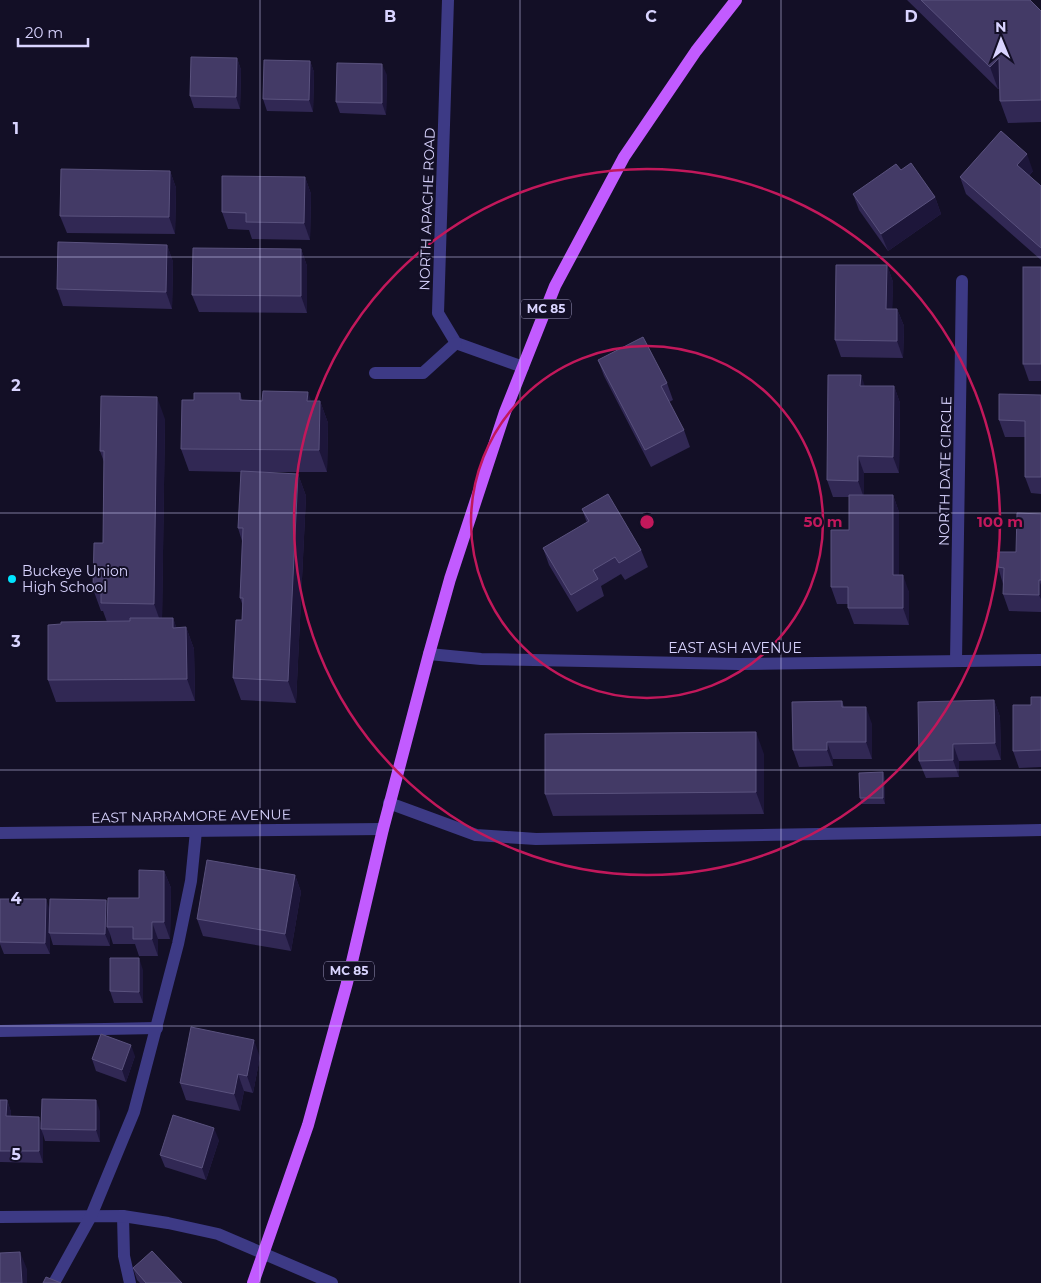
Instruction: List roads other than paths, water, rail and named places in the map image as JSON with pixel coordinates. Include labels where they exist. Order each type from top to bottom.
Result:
[{"type":"main road","name":"MC 85","points":[[253,1283],[265,1254],[308,1125],[347,983],[389,803],[429,654],[453,570],[505,412],[555,286],[624,157],[696,51],[736,0]]},
{"type":"street","name":"NORTH APACHE ROAD","points":[[448,0],[438,313],[456,344]]},
{"type":"street","name":"NORTH DATE CIRCLE","points":[[956,661],[962,281]]},
{"type":"street","points":[[375,373],[423,373],[456,344],[523,367]]},
{"type":"street","name":"EAST ASH AVENUE","points":[[429,654],[481,659],[739,664],[1041,660]]},
{"type":"street","points":[[389,803],[476,834],[536,838],[1041,830]]},
{"type":"street","name":"EAST NARRAMORE AVENUE","points":[[0,833],[383,829]]},
{"type":"street","points":[[54,1283],[91,1216],[134,1112],[157,1028],[192,880],[196,831]]},
{"type":"street","points":[[0,1031],[157,1028]]},
{"type":"street","points":[[123,1216],[124,1256],[130,1283]]},
{"type":"street","points":[[0,1217],[123,1216],[168,1222],[218,1234],[332,1283]]},
{"type":"place","name":"Buckeye Union High School","points":[[12,579]]}]
